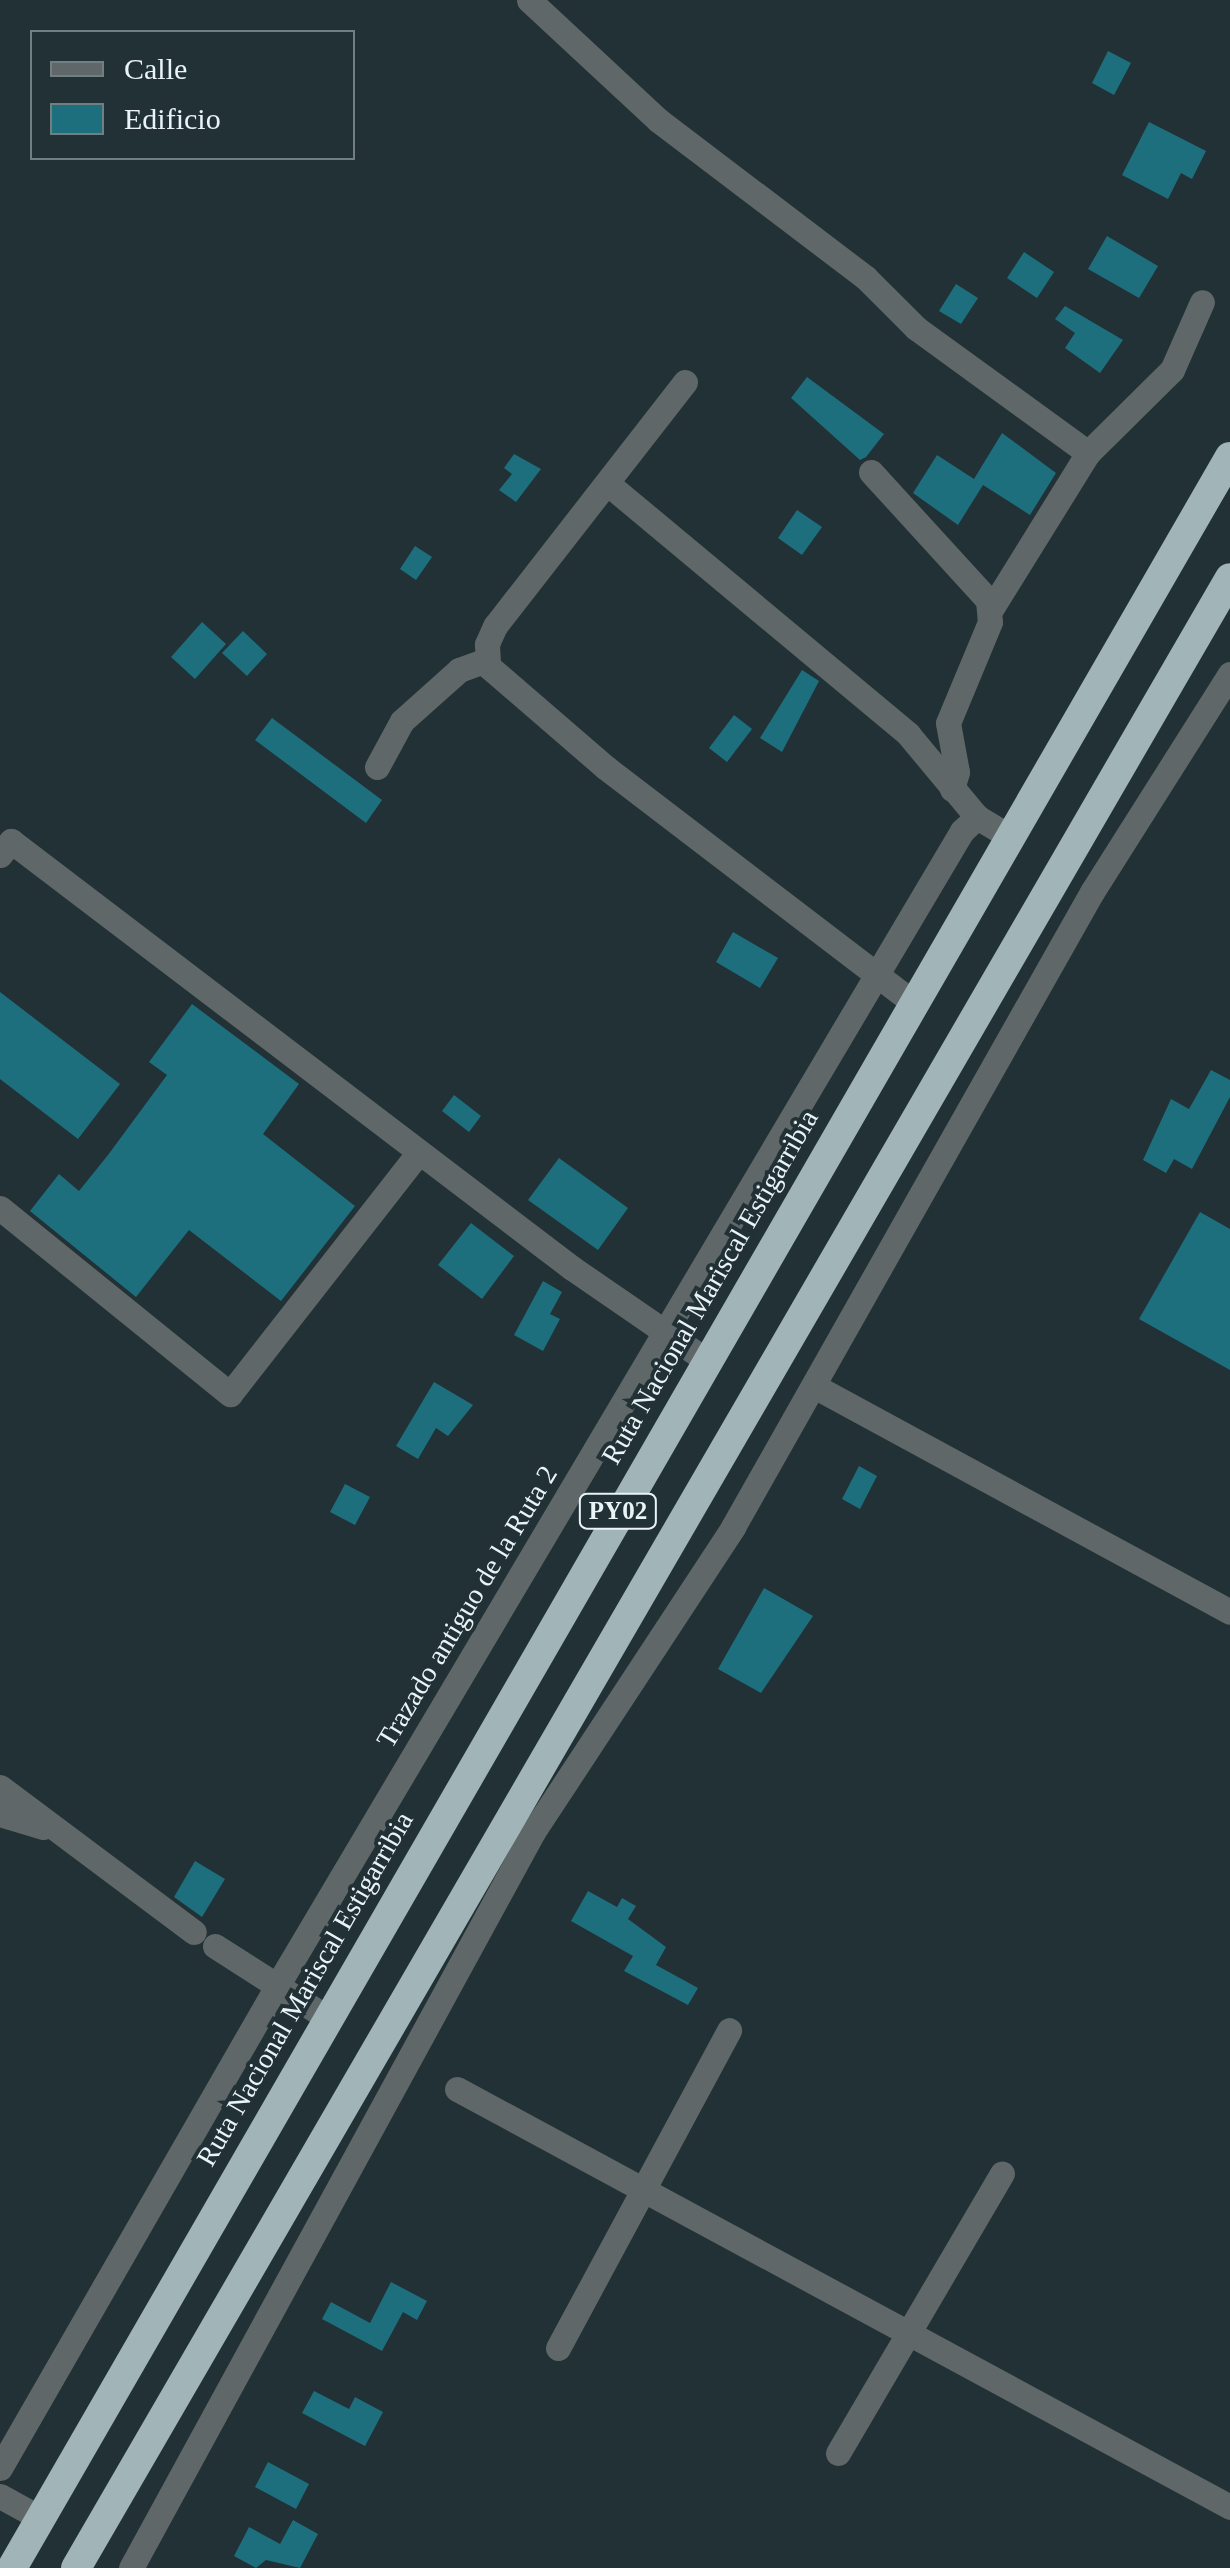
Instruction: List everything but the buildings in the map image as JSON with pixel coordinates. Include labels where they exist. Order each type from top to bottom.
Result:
[{"type":"highway","name":"Ruta Nacional Mariscal Estigarribia","points":[[12,2568],[326,2017],[1230,457]]},
{"type":"highway","name":"PY02","points":[[90,2560],[1230,578]]},
{"type":"street","points":[[529,0],[658,120],[866,278],[916,328],[1088,453]]},
{"type":"street","points":[[952,790],[957,772],[948,723],[990,611],[1088,453],[1172,370],[1202,302]]},
{"type":"street","points":[[685,382],[496,626],[487,660],[494,676],[605,767],[912,1002]]},
{"type":"street","points":[[870,472],[977,582],[990,611]]},
{"type":"street","points":[[607,483],[908,734],[977,817],[1009,836]]},
{"type":"street","points":[[378,766],[402,720],[460,670],[487,660]]},
{"type":"street","points":[[131,2568],[533,1832],[733,1527],[1092,892],[1230,674]]},
{"type":"street","name":"Trazado antiguo de la Ruta 2","points":[[0,2468],[277,1986],[878,976],[977,817]]},
{"type":"street","points":[[0,855],[11,841],[418,1152],[706,1360]]},
{"type":"street","points":[[0,1208],[230,1394],[418,1152]]},
{"type":"street","points":[[814,1386],[1230,1612]]},
{"type":"street","points":[[0,1787],[204,1939],[326,2017]]},
{"type":"street","points":[[0,1814],[63,1834]]},
{"type":"street","points":[[558,2348],[640,2188],[728,2030]]},
{"type":"street","points":[[457,2089],[1230,2507]]},
{"type":"street","points":[[838,2453],[1002,2174]]},
{"type":"street","points":[[0,2496],[40,2518]]}]
